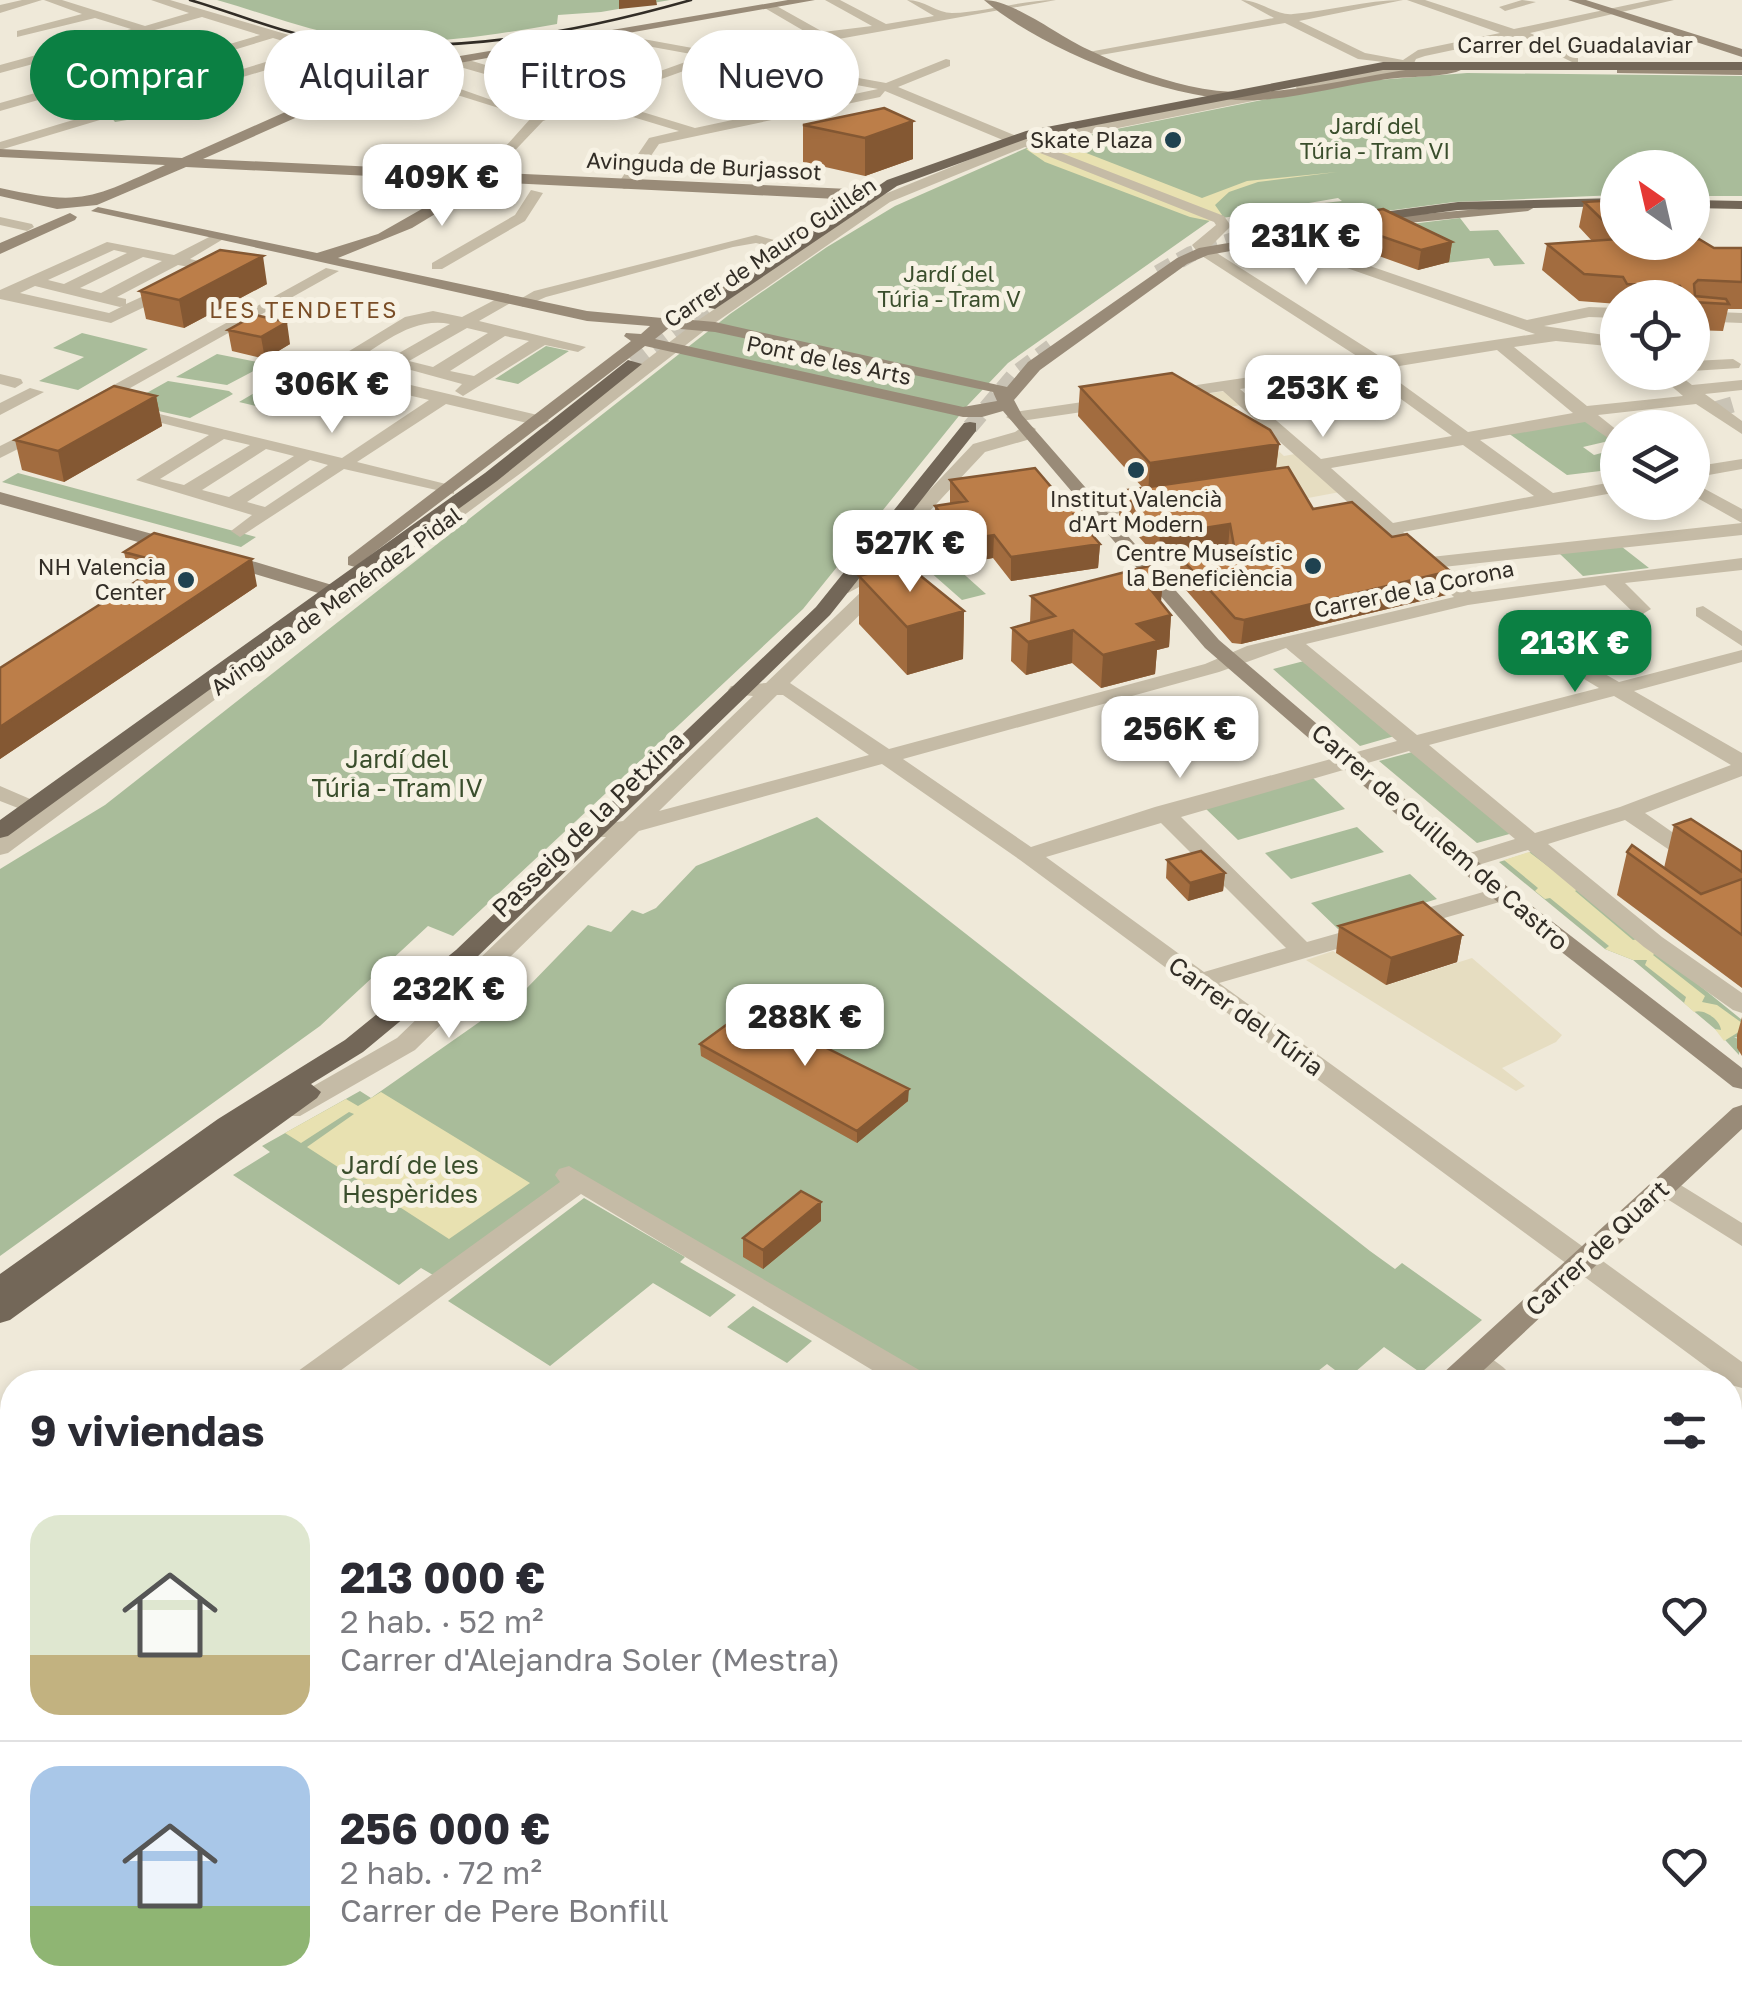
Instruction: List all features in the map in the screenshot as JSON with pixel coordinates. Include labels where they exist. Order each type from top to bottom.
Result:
[{"type":"main road","points":[[464,56],[785,0]]},
{"type":"main road","points":[[627,30],[809,0]]},
{"type":"main road","points":[[1574,0],[1742,54]]},
{"type":"main road","name":"Carrer del Guadalaviar","points":[[996,4],[1155,83],[1233,94],[1258,96],[1381,74],[1443,69],[1742,69]]},
{"type":"main road","name":"Carrer del Guadalaviar","points":[[892,190],[1011,139],[1348,72],[1407,65],[1742,69]]},
{"type":"main road","points":[[1128,72],[1145,86],[1141,112]]},
{"type":"main road","points":[[0,240],[60,212],[98,206],[277,120]]},
{"type":"main road","name":"Avinguda de Burjassot","points":[[0,150],[486,178],[540,187],[624,185],[836,195],[866,192]]},
{"type":"main road","points":[[288,254],[336,255],[374,240],[486,178]]},
{"type":"main road","name":"Carrer de Mauro Guillén","points":[[666,322],[866,192],[892,190]]},
{"type":"main road","name":"Carrer de Mauro Guillén","points":[[709,306],[892,190]]},
{"type":"main road","points":[[0,192],[60,212]]},
{"type":"main road","points":[[1300,226],[1458,206],[1600,204]]},
{"type":"main road","points":[[1710,204],[1742,205]]},
{"type":"main road","points":[[1013,412],[1034,366],[1182,261],[1204,251],[1272,237],[1462,212],[1600,205]]},
{"type":"main road","points":[[98,206],[288,254],[420,274]]},
{"type":"main road","points":[[0,250],[60,212]]},
{"type":"main road","points":[[374,240],[349,259],[587,316]]},
{"type":"main road","name":"Pont de les Arts","points":[[587,316],[709,325],[987,384],[999,388],[1013,412]]},
{"type":"main road","name":"Pont de les Arts","points":[[587,316],[642,342],[966,420],[982,412],[1013,412]]},
{"type":"main road","name":"Avinguda de Menéndez Pidal","points":[[0,831],[13,802],[332,591],[490,477],[666,322]]},
{"type":"main road","name":"Avinguda de Menéndez Pidal","points":[[332,591],[355,561],[448,490],[634,364]]},
{"type":"main road","name":"Carrer de Guillem de Castro","points":[[1013,412],[1212,644],[1502,894],[1742,1081]]},
{"type":"main road","name":"Passeig de la Petxina","points":[[0,1313],[390,1035],[465,955],[823,611],[966,420]]},
{"type":"main road","name":"Avinguda de Menéndez Pidal","points":[[355,561],[548,422]]},
{"type":"main road","points":[[0,498],[332,591]]},
{"type":"main road","name":"Passeig de la Petxina","points":[[0,1288],[227,1124],[354,1046],[465,955]]},
{"type":"main road","name":"Carrer de Quart","points":[[1466,1370],[1742,1114]]},
{"type":"street","points":[[0,10],[36,0]]},
{"type":"street","points":[[50,0],[144,30],[201,14]]},
{"type":"street","points":[[156,0],[264,33]]},
{"type":"street","points":[[832,0],[885,28]]},
{"type":"street","points":[[913,0],[946,17]]},
{"type":"street","points":[[769,7],[824,36],[946,17],[996,4],[1050,0]]},
{"type":"street","points":[[1247,0],[1362,56],[1407,65]]},
{"type":"street","points":[[1089,53],[1397,0]]},
{"type":"street","points":[[1413,0],[1520,35],[1574,59]]},
{"type":"street","points":[[1302,88],[1407,65],[1416,54],[1520,35],[1668,0]]},
{"type":"street","points":[[1505,8],[1530,2]]},
{"type":"street","points":[[30,38],[16,32],[95,14]]},
{"type":"street","points":[[164,24],[184,30]]},
{"type":"street","points":[[0,51],[30,61]]},
{"type":"street","points":[[7,67],[30,61]]},
{"type":"street","points":[[624,185],[654,140],[885,90],[946,63]]},
{"type":"street","points":[[859,85],[885,90],[1030,144],[1218,219],[1224,226],[1200,245],[1204,251],[1370,360],[1462,439],[1548,498]]},
{"type":"street","points":[[0,89],[15,103],[72,124]]},
{"type":"street","points":[[892,190],[1030,144],[1258,96]]},
{"type":"street","points":[[662,118],[701,130]]},
{"type":"street","points":[[0,150],[85,120]]},
{"type":"street","points":[[486,178],[529,120]]},
{"type":"street","points":[[420,274],[520,218],[540,187]]},
{"type":"street","name":"Carrer de Mauro Guillén","points":[[676,350],[791,260],[892,190]]},
{"type":"street","points":[[0,221],[27,227]]},
{"type":"street","points":[[1272,237],[1556,336],[1600,340]]},
{"type":"street","points":[[103,298],[218,238]]},
{"type":"street","points":[[394,363],[461,322],[514,301],[732,243],[756,239],[781,244]]},
{"type":"street","points":[[112,245],[218,269],[111,318],[2,294],[112,245]]},
{"type":"street","points":[[66,289],[140,252]]},
{"type":"street","points":[[73,413],[331,271]]},
{"type":"street","points":[[32,281],[138,306]]},
{"type":"street","points":[[1146,398],[1370,360],[1600,312]]},
{"type":"street","points":[[548,422],[329,371],[411,320],[433,316],[578,348]]},
{"type":"street","points":[[1710,317],[1742,318]]},
{"type":"street","points":[[435,372],[502,331]]},
{"type":"street","points":[[1261,366],[1370,360],[1502,346],[1556,336]]},
{"type":"street","points":[[240,531],[542,340]]},
{"type":"street","points":[[1502,346],[1600,426]]},
{"type":"street","name":"Avinguda de Menéndez Pidal","points":[[0,846],[332,591],[676,350]]},
{"type":"street","points":[[356,354],[476,382]]},
{"type":"street","points":[[1710,366],[1739,367]]},
{"type":"street","points":[[1227,386],[1319,472],[1468,599]]},
{"type":"street","points":[[1683,390],[1688,395],[1732,403]]},
{"type":"street","points":[[0,410],[36,392]]},
{"type":"street","points":[[1582,412],[1688,395],[1732,403]]},
{"type":"street","name":"Passeig de la Petxina","points":[[823,611],[978,448],[1021,436],[1013,412],[1128,400]]},
{"type":"street","points":[[1732,403],[1742,428]]},
{"type":"street","points":[[115,405],[210,433],[448,490]]},
{"type":"street","points":[[1319,472],[1576,418],[1582,412]]},
{"type":"street","points":[[0,453],[56,422]]},
{"type":"street","points":[[210,433],[145,480],[267,513]]},
{"type":"street","points":[[188,492],[258,448]]},
{"type":"street","points":[[232,504],[302,459]]},
{"type":"street","points":[[1710,470],[1742,464]]},
{"type":"street","points":[[1388,529],[1600,489]]},
{"type":"street","points":[[1710,498],[1741,518]]},
{"type":"street","points":[[1099,511],[1169,500]]},
{"type":"street","points":[[1426,563],[1617,540],[1741,518]]},
{"type":"street","points":[[1617,540],[1660,574]]},
{"type":"street","points":[[1472,558],[1506,592]]},
{"type":"street","name":"Carrer de la Corona","points":[[592,832],[627,827],[886,758],[1291,642],[1468,599],[1742,564]]},
{"type":"street","name":"Passeig de la Petxina","points":[[213,1158],[325,1088],[406,1044],[872,592],[863,573]]},
{"type":"street","points":[[1610,579],[1642,609]]},
{"type":"street","points":[[1702,612],[1742,640]]},
{"type":"street","name":"Carrer de Guillem de Castro","points":[[1291,642],[1654,942],[1742,1005]]},
{"type":"street","points":[[1028,855],[1349,760],[1742,656]]},
{"type":"street","points":[[1561,657],[1742,765]]},
{"type":"street","name":"Carrer del Túria","points":[[738,690],[788,688],[1028,855],[1732,1370]]},
{"type":"street","points":[[1465,862],[1628,812],[1742,765]]},
{"type":"street","name":"Avinguda de Menéndez Pidal","points":[[0,846],[30,820],[13,802]]},
{"type":"street","points":[[1163,812],[1301,950]]},
{"type":"street","points":[[1628,812],[1742,892]]},
{"type":"street","points":[[1199,981],[1502,894]]},
{"type":"street","points":[[321,1370],[574,1178],[895,1370]]},
{"type":"street","points":[[1666,1184],[1742,1236]]},
{"type":"green space","points":[[217,0],[670,0],[558,15],[557,24],[522,30],[484,30],[484,35],[464,38],[464,30],[317,30]]},
{"type":"green space","name":"Jardí del Túria - Tram IV","points":[[1467,73],[1742,76],[1742,196],[1710,196],[1710,150],[1600,150],[1600,196],[1454,202],[1326,219],[1306,205],[1342,201],[1338,198],[1211,220],[1008,363],[967,406],[803,609],[453,936],[428,926],[320,1026],[0,1256],[0,869],[105,805],[730,314],[895,206],[1031,146],[1352,82]]},
{"type":"green space","points":[[1460,218],[1470,231],[1498,230],[1525,264],[1494,266],[1489,258],[1445,263],[1448,261],[1378,228]]},
{"type":"green space","points":[[82,333],[148,349],[78,390],[39,381],[84,357],[53,348]]},
{"type":"green space","points":[[546,346],[569,351],[518,384],[495,379]]},
{"type":"green space","points":[[217,354],[267,364],[227,385],[176,377]]},
{"type":"green space","points":[[293,370],[328,378],[274,410],[239,402]]},
{"type":"green space","points":[[168,381],[233,394],[190,418],[127,404]]},
{"type":"green space","points":[[1583,419],[1600,431],[1600,443],[1583,447],[1594,455],[1600,453],[1600,471],[1567,475],[1508,433]]},
{"type":"green space","points":[[18,473],[256,537],[241,547],[2,482]]},
{"type":"green space","points":[[1617,543],[1649,568],[1583,576],[1560,554]]},
{"type":"green space","points":[[937,550],[986,594],[962,600],[912,556]]},
{"type":"green space","points":[[1308,660],[1398,735],[1360,746],[1273,669]]},
{"type":"green space","points":[[1416,751],[1513,833],[1477,843],[1379,761]]},
{"type":"green space","points":[[1312,777],[1345,809],[1238,840],[1204,807]]},
{"type":"green space","name":"Jardí de les Hespèrides","points":[[817,817],[1370,1251],[1395,1269],[1402,1263],[1482,1320],[1424,1370],[1417,1370],[1384,1347],[1357,1370],[1335,1370],[1327,1364],[1319,1370],[908,1370],[575,1172],[433,1275],[421,1268],[399,1285],[233,1175],[270,1152],[262,1146],[360,1091],[371,1098],[525,990],[588,925],[611,932],[632,910],[643,914],[656,908],[696,866]]},
{"type":"green space","points":[[1357,827],[1384,852],[1291,879],[1265,853]]},
{"type":"green space","points":[[1534,851],[1742,1020],[1742,1038],[1734,1037],[1740,1040],[1739,1055],[1715,1029],[1633,960],[1605,949],[1499,862]]},
{"type":"green space","points":[[1410,874],[1437,899],[1338,929],[1311,903]]},
{"type":"green space","points":[[584,1198],[685,1257],[680,1262],[736,1295],[710,1317],[653,1283],[550,1366],[448,1301]]},
{"type":"green space","points":[[753,1306],[812,1341],[787,1363],[727,1327]]},
{"type":"sand","points":[[1040,145],[1076,149],[1202,198],[1247,181],[1337,172],[1258,182],[1229,192],[1215,205],[1222,215],[1210,221],[1045,162],[1026,149]]},
{"type":"sand","points":[[1529,852],[1578,889],[1575,891],[1633,940],[1638,939],[1656,952],[1653,955],[1705,996],[1702,1002],[1717,1005],[1742,1023],[1742,1030],[1724,1041],[1715,1029],[1721,1030],[1714,1018],[1694,1012],[1684,1003],[1686,997],[1645,965],[1647,960],[1633,960],[1605,949],[1609,946],[1550,898],[1545,899],[1535,891],[1538,888],[1504,860]]},
{"type":"sand","points":[[381,1092],[530,1183],[449,1239],[307,1147],[354,1114],[349,1112],[301,1143],[285,1133],[346,1099],[358,1106]]},
{"type":"shaded area","points":[[1316,237],[1364,258],[1312,267],[1257,245]]},
{"type":"shaded area","points":[[1225,391],[1241,405],[1224,408],[1248,424],[1259,422],[1271,432],[1272,445],[1284,456],[1295,454],[1340,492],[1292,501],[1200,395]]},
{"type":"shaded area","points":[[1333,951],[1387,985],[1472,958],[1562,1035],[1556,1042],[1502,1068],[1525,1086],[1516,1091],[1306,960]]},
{"type":"building","points":[[884,108],[913,121],[865,138],[803,125],[859,120],[859,113]]},
{"type":"building","points":[[1600,201],[1600,218],[1584,202]]},
{"type":"building","points":[[1383,209],[1452,242],[1421,250],[1378,235],[1366,238],[1328,219]]},
{"type":"building","points":[[1600,240],[1600,260],[1710,260],[1710,246],[1742,248],[1742,282],[1625,280],[1584,274],[1547,244]]},
{"type":"building","points":[[220,250],[263,256],[179,300],[140,291]]},
{"type":"building","points":[[1710,297],[1726,299],[1729,304],[1710,303]]},
{"type":"building","points":[[255,315],[287,322],[261,337],[228,330]]},
{"type":"building","points":[[1172,373],[1270,430],[1279,444],[1150,463],[1080,387]]},
{"type":"building","points":[[114,386],[156,396],[58,451],[15,440]]},
{"type":"building","points":[[1288,467],[1313,509],[1352,502],[1392,537],[1407,534],[1450,571],[1244,620],[1235,618],[1181,558],[1234,546],[1230,524],[1160,535],[1121,491]]},
{"type":"building","points":[[1035,468],[1058,495],[1067,494],[1083,513],[1074,514],[1100,544],[1011,557],[994,535],[961,540],[935,506],[967,501],[950,480]]},
{"type":"building","points":[[154,533],[252,559],[0,727],[0,668],[165,563],[124,552]]},
{"type":"building","points":[[906,564],[964,611],[907,627],[859,576]]},
{"type":"building","points":[[1149,566],[1163,581],[1147,585],[1171,615],[1137,624],[1158,641],[1103,655],[1073,630],[1028,642],[1012,628],[1055,616],[1031,596]]},
{"type":"building","points":[[1691,819],[1742,852],[1742,872],[1674,825]]},
{"type":"building","points":[[1632,845],[1701,894],[1742,879],[1742,935],[1627,852]]},
{"type":"building","points":[[1201,851],[1225,873],[1190,883],[1167,860]]},
{"type":"building","points":[[1423,902],[1462,935],[1391,958],[1339,926]]},
{"type":"building","points":[[748,1009],[909,1089],[857,1131],[700,1044]]},
{"type":"building","points":[[801,1191],[821,1202],[763,1250],[743,1238]]},
{"type":"tunnel","points":[[1234,240],[1300,227]]},
{"type":"tunnel","points":[[1234,240],[1242,237]]},
{"type":"tunnel","points":[[1158,273],[1191,254],[1234,240]]},
{"type":"tunnel","points":[[634,364],[709,306]]},
{"type":"tunnel","points":[[970,427],[1015,374],[1051,347]]},
{"type":"tunnel","points":[[1717,409],[1734,404]]},
{"type":"tram line","points":[[190,0],[312,37],[420,45],[557,31],[691,0]]},
{"type":"place","name":"Skate Plaza","points":[[1173,140]]},
{"type":"place","name":"Institut Valencià d'Art Modern","points":[[1136,470]]},
{"type":"place","name":"Centre Museístic la Beneficiència","points":[[1313,566]]},
{"type":"place","name":"NH Valencia Center","points":[[186,580]]},
{"type":"district","name":"LES TENDETES","points":[[304,310]]},
{"type":"park label","name":"Jardí del Túria - Tram VI","points":[[1375,138]]},
{"type":"park label","name":"Jardí del Túria - Tram V","points":[[949,286]]}]
